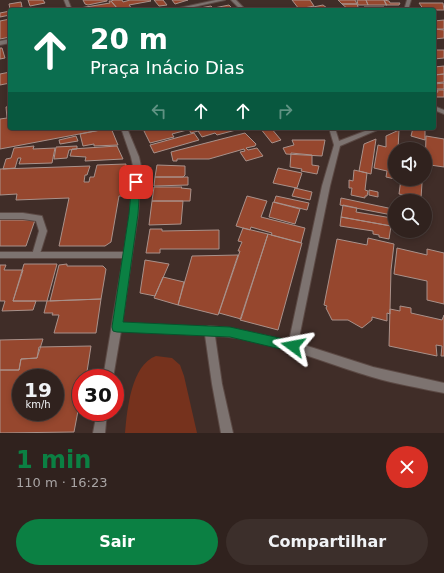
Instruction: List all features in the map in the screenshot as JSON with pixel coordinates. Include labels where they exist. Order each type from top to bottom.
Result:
[{"type":"street","points":[[182,8],[222,0]]},
{"type":"street","points":[[233,0],[242,8]]},
{"type":"street","points":[[110,369],[134,214],[137,166],[125,130]]},
{"type":"street","points":[[293,346],[337,145],[333,130]]},
{"type":"street","points":[[337,145],[373,130]]},
{"type":"street","points":[[0,216],[39,218],[43,231],[36,255]]},
{"type":"street","points":[[0,255],[128,255]]},
{"type":"street","points":[[117,327],[230,332],[293,346],[373,372],[444,388]]},
{"type":"street","points":[[209,330],[217,384],[227,433]]},
{"type":"street","points":[[99,433],[101,421]]},
{"type":"shaded area","points":[[156,356],[172,358],[180,365],[184,376],[197,433],[125,433],[129,401],[136,378],[148,361]]},
{"type":"building","points":[[28,0],[43,0],[45,3],[30,6]]},
{"type":"building","points":[[83,0],[107,1],[88,5],[85,4]]},
{"type":"building","points":[[154,0],[163,0],[167,5],[159,6]]},
{"type":"building","points":[[172,0],[188,0],[175,4]]},
{"type":"building","points":[[292,0],[310,0],[314,6],[304,8],[298,8]]},
{"type":"building","points":[[338,0],[355,0],[357,4],[342,4]]},
{"type":"building","points":[[357,0],[366,0],[368,5],[358,5]]},
{"type":"building","points":[[366,0],[384,0],[387,5],[368,5]]},
{"type":"building","points":[[384,0],[389,1],[390,3],[400,3],[399,5],[386,5]]},
{"type":"building","points":[[109,1],[111,1],[117,8],[80,8],[110,3]]},
{"type":"building","points":[[111,1],[151,1],[129,5],[131,8],[117,8]]},
{"type":"building","points":[[21,2],[22,7],[10,8],[9,4]]},
{"type":"building","points":[[419,3],[443,3],[444,10],[436,10],[436,8],[423,8]]},
{"type":"building","points":[[342,4],[357,4],[358,8],[347,8]]},
{"type":"building","points":[[229,5],[232,8],[214,8]]},
{"type":"building","points":[[323,5],[327,8],[308,8]]},
{"type":"building","points":[[211,6],[213,8],[200,8]]},
{"type":"building","points":[[364,7],[385,8],[364,8]]},
{"type":"building","points":[[8,11],[8,15],[0,17],[0,13]]},
{"type":"building","points":[[8,19],[8,37],[0,39],[0,21]]},
{"type":"building","points":[[444,20],[444,29],[436,29],[436,21]]},
{"type":"building","points":[[436,29],[444,30],[444,38],[436,39]]},
{"type":"building","points":[[0,48],[2,48],[5,58],[0,59]]},
{"type":"building","points":[[436,50],[444,50],[444,58],[436,59]]},
{"type":"building","points":[[444,66],[444,74],[436,75],[436,67]]},
{"type":"building","points":[[8,72],[8,83],[0,85],[0,74]]},
{"type":"building","points":[[444,74],[444,82],[436,83],[436,75]]},
{"type":"building","points":[[444,83],[444,89],[436,89],[436,84]]},
{"type":"building","points":[[437,90],[444,90],[444,97],[436,97],[436,92],[438,92]]},
{"type":"building","points":[[8,106],[8,130],[100,130],[0,149],[0,119],[7,118],[6,107]]},
{"type":"building","points":[[101,130],[112,130],[118,145],[94,146],[94,144],[83,146],[80,134]]},
{"type":"building","points":[[187,130],[172,134],[174,137],[150,143],[144,131]]},
{"type":"building","points":[[189,130],[202,130],[191,133]]},
{"type":"building","points":[[236,130],[217,135],[215,133],[202,137],[198,131]]},
{"type":"building","points":[[262,130],[273,130],[281,140],[272,143]]},
{"type":"building","points":[[399,130],[398,142],[388,142],[388,177],[386,177],[387,171],[374,168],[378,145],[386,147],[386,136]]},
{"type":"building","points":[[412,130],[425,130],[425,140],[411,136]]},
{"type":"building","points":[[194,133],[199,140],[154,153],[150,145]]},
{"type":"building","points":[[245,133],[256,144],[255,146],[246,148],[248,150],[257,148],[263,156],[246,161],[240,152],[245,151],[244,149],[209,159],[177,159],[177,161],[173,161],[171,152]]},
{"type":"building","points":[[76,136],[78,141],[60,144],[59,140]]},
{"type":"building","points":[[426,136],[444,139],[444,167],[432,165],[432,142],[426,142]]},
{"type":"building","points":[[376,139],[371,174],[359,171],[364,144]]},
{"type":"building","points":[[292,140],[325,140],[322,156],[286,154],[283,148],[294,145]]},
{"type":"building","points":[[34,146],[33,149],[55,148],[52,163],[19,164],[21,158],[18,158],[15,168],[3,169],[6,159],[11,158],[14,148]]},
{"type":"building","points":[[77,146],[77,149],[69,150],[67,158],[54,159],[56,147]]},
{"type":"building","points":[[117,146],[123,159],[85,161],[86,157],[70,156],[72,149]]},
{"type":"building","points":[[291,153],[312,155],[312,165],[319,166],[317,174],[290,167]]},
{"type":"building","points":[[126,164],[122,196],[119,196],[111,242],[105,246],[59,246],[69,198],[16,200],[17,194],[0,195],[0,169],[90,166],[87,175],[85,175],[84,182],[89,182],[90,177],[94,177],[97,165]]},
{"type":"building","points":[[157,165],[185,166],[185,175],[183,177],[155,177]]},
{"type":"building","points":[[278,168],[302,173],[297,188],[273,183]]},
{"type":"building","points":[[354,170],[367,173],[365,190],[368,191],[365,198],[351,195],[352,188],[349,188],[349,180],[353,181]]},
{"type":"building","points":[[155,177],[188,177],[188,185],[154,186]]},
{"type":"building","points":[[400,186],[422,186],[421,194],[399,194]]},
{"type":"building","points":[[154,187],[182,187],[181,188],[191,189],[190,201],[152,201]]},
{"type":"building","points":[[295,188],[312,192],[310,200],[292,196]]},
{"type":"building","points":[[369,190],[378,192],[378,197],[369,195]]},
{"type":"building","points":[[247,196],[267,201],[261,217],[305,228],[301,243],[271,235],[272,233],[251,227],[250,230],[236,226]]},
{"type":"building","points":[[276,196],[309,203],[307,210],[274,202]]},
{"type":"building","points":[[341,198],[388,208],[388,214],[340,205]]},
{"type":"building","points":[[152,201],[183,201],[181,224],[149,225]]},
{"type":"building","points":[[273,202],[300,209],[295,224],[269,217]]},
{"type":"building","points":[[343,205],[357,208],[356,212],[388,217],[388,225],[341,217]]},
{"type":"building","points":[[341,217],[388,225],[389,239],[373,234],[373,231],[340,226]]},
{"type":"building","points":[[0,220],[35,220],[26,246],[0,246]]},
{"type":"building","points":[[243,228],[268,234],[241,319],[219,313],[240,251],[238,251],[242,242],[238,241]]},
{"type":"building","points":[[150,229],[162,229],[162,231],[219,230],[219,249],[160,249],[160,253],[146,253]]},
{"type":"building","points":[[268,234],[302,243],[278,330],[240,320]]},
{"type":"building","points":[[368,238],[394,244],[391,270],[390,314],[387,313],[387,321],[372,317],[372,320],[362,328],[348,320],[332,320],[326,308],[327,306],[324,305],[337,239],[367,245]]},
{"type":"building","points":[[397,248],[427,255],[427,249],[444,253],[444,304],[427,300],[427,281],[394,274]]},
{"type":"building","points":[[238,255],[218,315],[178,305],[192,256]]},
{"type":"building","points":[[145,260],[169,264],[155,296],[140,293]]},
{"type":"building","points":[[24,264],[57,264],[47,301],[13,301]]},
{"type":"building","points":[[67,264],[67,266],[103,266],[106,269],[101,299],[50,301],[59,265]]},
{"type":"building","points":[[0,265],[6,265],[4,270],[23,270],[13,301],[36,301],[33,310],[2,311],[5,301],[0,301]]},
{"type":"building","points":[[163,277],[184,282],[178,305],[154,298]]},
{"type":"building","points":[[101,299],[96,333],[54,333],[59,315],[44,313],[47,301]]},
{"type":"building","points":[[400,306],[411,308],[411,313],[442,320],[444,315],[444,356],[441,356],[442,346],[436,345],[437,356],[389,346],[390,309],[400,311]]},
{"type":"building","points":[[43,339],[37,358],[21,359],[19,369],[12,370],[0,370],[0,340]]},
{"type":"building","points":[[91,346],[87,369],[72,369],[72,421],[76,421],[74,432],[0,433],[0,370],[12,370],[12,421],[64,421],[64,369],[19,369],[21,359],[37,358],[39,347]]},
{"type":"route","points":[[136,182],[134,214],[117,327],[230,332],[293,346]]}]
